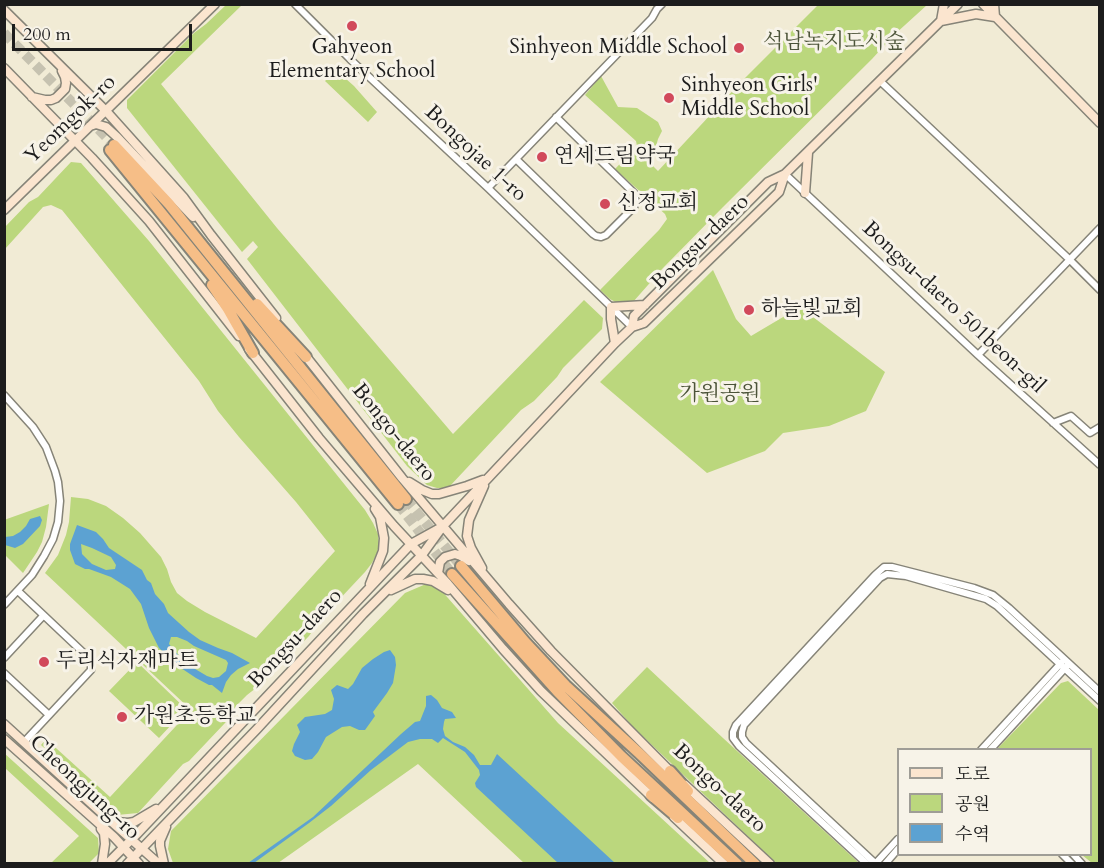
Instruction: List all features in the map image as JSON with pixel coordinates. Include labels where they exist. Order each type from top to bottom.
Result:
[{"type":"highway","name":"Bongo-daero","points":[[112,147],[169,204],[402,502],[168,220],[112,147]]},
{"type":"highway","points":[[169,204],[306,357]]},
{"type":"highway","points":[[168,220],[228,309],[253,353]]},
{"type":"highway","name":"Bongo-daero","points":[[461,566],[525,642],[566,686],[756,864]]},
{"type":"highway","name":"Bongo-daero","points":[[452,574],[557,692],[621,756],[736,864]]},
{"type":"highway","points":[[670,771],[756,864]]},
{"type":"highway","points":[[651,795],[736,864]]},
{"type":"main road","name":"Yeomgok-ro","points":[[4,210],[215,4]]},
{"type":"main road","points":[[944,4],[940,21],[976,14],[995,17]]},
{"type":"main road","name":"Bongsu-daero","points":[[632,327],[634,316],[768,182],[785,174],[808,153],[958,4]]},
{"type":"main road","points":[[983,4],[1100,123]]},
{"type":"main road","points":[[994,4],[995,17]]},
{"type":"main road","name":"Bongo-daero","points":[[4,10],[106,111],[184,198],[402,478],[551,651],[670,771],[770,864]]},
{"type":"main road","points":[[32,97],[51,100],[61,94],[66,83],[58,65]]},
{"type":"main road","points":[[4,68],[149,221],[319,438],[503,650],[541,691],[724,864]]},
{"type":"main road","points":[[90,126],[96,124],[106,127],[211,235]]},
{"type":"main road","points":[[805,193],[808,153]]},
{"type":"main road","name":"Bongsu-daero","points":[[133,861],[142,848],[257,729],[378,598],[422,555],[443,526],[486,478],[615,343],[632,327],[644,323],[779,192],[785,174]]},
{"type":"main road","points":[[615,343],[611,307],[645,305]]},
{"type":"main road","points":[[402,478],[422,490],[439,494],[486,478]]},
{"type":"main road","points":[[486,478],[469,519],[467,536],[488,579]]},
{"type":"main road","points":[[365,490],[380,517],[384,538],[383,551],[368,589]]},
{"type":"main road","name":"Bongsu-daero","points":[[107,864],[411,544],[443,526]]},
{"type":"main road","points":[[438,573],[440,562],[445,557],[455,554],[475,565]]},
{"type":"main road","points":[[378,598],[400,585],[415,579],[423,579],[433,581],[461,600]]},
{"type":"main road","name":"Cheongjung-ro","points":[[4,724],[159,864]]},
{"type":"main road","name":"Cheongjung-ro","points":[[4,739],[114,837],[133,861]]},
{"type":"main road","points":[[105,816],[117,822],[134,822],[166,802]]},
{"type":"main road","points":[[164,864],[160,853],[160,841],[170,819]]},
{"type":"main road","points":[[97,824],[104,833],[105,839],[102,864]]},
{"type":"street","name":"Bongojae 1-ro","points":[[295,4],[632,327]]},
{"type":"street","points":[[488,188],[652,18],[657,6]]},
{"type":"street","points":[[880,81],[1100,290]]},
{"type":"street","points":[[516,159],[596,236],[606,235],[634,207],[636,202],[634,193],[556,117]]},
{"type":"street","name":"Bongsu-daero 501beon-gil","points":[[785,174],[978,355],[1100,465]]},
{"type":"street","points":[[978,355],[1100,228]]},
{"type":"street","points":[[4,395],[33,427],[46,447],[58,482],[60,501],[58,522],[53,539],[38,566],[4,605]]},
{"type":"street","points":[[1053,423],[1071,416],[1090,433],[1100,424]]},
{"type":"street","points":[[867,864],[739,746],[733,738],[733,732],[736,724],[884,567],[975,588],[993,595],[1009,608],[1100,701]]},
{"type":"street","points":[[897,839],[876,863],[742,737],[744,725],[880,578],[886,574],[906,576],[986,599],[1100,692]]},
{"type":"street","points":[[18,591],[90,659],[91,664],[91,670],[24,742]]},
{"type":"street","points":[[4,658],[43,616]]},
{"type":"street","points":[[983,748],[1065,664]]},
{"type":"street","points":[[992,748],[1065,664]]},
{"type":"street","points":[[4,673],[49,715]]},
{"type":"street","points":[[885,864],[897,850]]},
{"type":"green space","points":[[226,5],[242,5],[161,84],[277,228],[453,434],[584,300],[603,318],[602,329],[534,401],[521,410],[446,488],[427,485],[407,466],[247,259],[258,247],[253,241],[242,252],[127,108],[127,100],[194,33]]},
{"type":"green space","name":"석남녹지도시숲","points":[[818,5],[927,5],[894,35],[723,207],[633,302],[619,304],[610,299],[600,290],[667,219],[665,214],[615,169],[637,146],[636,141],[585,95],[601,76],[618,107],[637,108],[658,122],[662,131],[651,164],[658,171],[741,82]]},
{"type":"green space","points":[[336,70],[377,112],[368,122],[325,81]]},
{"type":"green space","points":[[71,162],[81,163],[149,241],[365,510],[378,534],[379,545],[372,563],[320,620],[309,636],[265,681],[237,705],[225,723],[189,761],[183,764],[138,813],[117,815],[41,745],[46,739],[110,797],[190,709],[45,573],[58,555],[66,535],[71,497],[88,499],[106,506],[123,518],[161,557],[177,593],[205,612],[256,638],[335,551],[218,411],[199,381],[62,210],[51,205],[43,207],[5,249],[4,228]]},
{"type":"green space","name":"가원공원","points":[[713,270],[736,319],[751,336],[800,307],[885,372],[866,411],[829,426],[783,433],[765,451],[707,473],[600,382]]},
{"type":"green space","points":[[49,504],[42,542],[23,573],[5,555],[4,520]]},
{"type":"green space","points":[[433,581],[558,723],[710,863],[524,863],[418,764],[278,863],[173,863],[168,849],[171,831],[405,593]]},
{"type":"green space","points":[[137,662],[186,709],[159,738],[109,691]]},
{"type":"green space","points":[[647,667],[859,863],[776,863],[633,727],[612,703]]},
{"type":"green space","points":[[1068,681],[1099,710],[1100,862],[1098,863],[1092,863],[1083,856],[1092,856],[1092,748],[998,748],[1061,683]]},
{"type":"green space","points":[[4,753],[98,838],[99,853],[89,863],[51,863],[79,836],[5,768]]},
{"type":"water","points":[[40,516],[42,520],[40,526],[23,544],[15,548],[5,545],[5,537],[20,532],[30,519]]},
{"type":"water","points":[[77,525],[96,532],[109,548],[142,570],[168,613],[189,632],[200,640],[250,663],[231,675],[222,693],[212,685],[196,678],[159,648],[141,604],[130,589],[111,577],[75,564],[70,544]],"holes":[[[81,544],[111,557],[116,565],[115,569],[106,570],[92,564],[82,554]],[[171,637],[187,641],[226,660],[228,663],[226,671],[219,677],[213,678],[185,663],[169,644]]]},
{"type":"water","points":[[390,650],[395,657],[396,665],[393,683],[373,712],[375,716],[365,730],[350,726],[342,727],[326,737],[312,759],[305,760],[295,756],[292,751],[300,732],[297,725],[305,717],[325,714],[332,710],[334,699],[331,690],[337,685],[348,689],[362,668]]},
{"type":"water","points":[[431,695],[442,708],[452,712],[456,718],[445,719],[443,729],[445,736],[465,747],[480,765],[491,765],[497,754],[615,863],[558,863],[476,787],[475,783],[480,775],[479,770],[465,752],[443,738],[438,743],[432,739],[408,742],[309,823],[254,863],[248,863],[313,817],[401,734],[415,722],[420,721],[426,706],[426,696]]},
{"type":"tunnel","points":[[4,33],[114,145]]},
{"type":"tunnel","points":[[406,499],[461,566]]},
{"type":"tunnel","points":[[398,504],[452,574]]},
{"type":"place","name":"Gahyeon Elementary School","points":[[352,26]]},
{"type":"place","name":"Sinhyeon Middle School","points":[[739,48]]},
{"type":"place","name":"Sinhyeon Girls' Middle School","points":[[669,98]]},
{"type":"place","name":"연세드림약국","points":[[542,157]]},
{"type":"place","name":"신정교회","points":[[605,204]]},
{"type":"place","name":"하늘빛교회","points":[[749,310]]},
{"type":"place","name":"두리식자재마트","points":[[44,662]]},
{"type":"place","name":"가원초등학교","points":[[122,717]]}]
